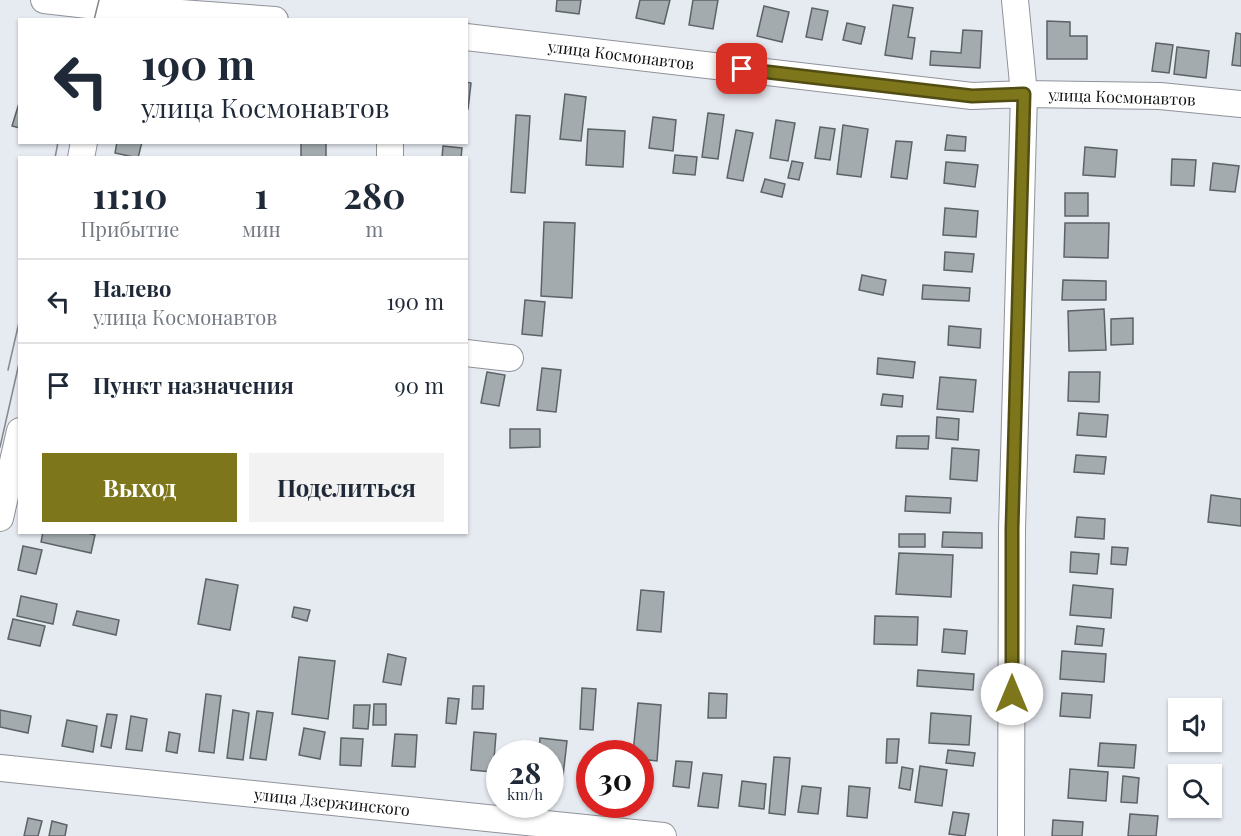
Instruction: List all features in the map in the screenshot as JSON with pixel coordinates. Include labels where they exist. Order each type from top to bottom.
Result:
[{"type":"street","points":[[44,0],[114,9],[246,18]]},
{"type":"street","points":[[1011,836],[1012,529],[1024,94],[1015,0]]},
{"type":"street","name":"улица Космонавтов","points":[[468,37],[972,96],[1024,94],[1161,96],[1241,104]]},
{"type":"street","points":[[468,353],[510,358]]},
{"type":"street","points":[[0,518],[18,440]]},
{"type":"street","name":"улица Дзержинского","points":[[0,768],[663,836]]},
{"type":"building","points":[[557,0],[581,0],[579,14],[556,11]]},
{"type":"building","points":[[640,0],[670,0],[664,24],[636,18]]},
{"type":"building","points":[[693,0],[718,0],[713,29],[689,25]]},
{"type":"building","points":[[893,5],[913,8],[908,37],[915,38],[912,59],[885,55]]},
{"type":"building","points":[[764,6],[789,12],[782,42],[757,36]]},
{"type":"building","points":[[812,8],[828,11],[822,40],[806,37]]},
{"type":"building","points":[[1047,21],[1070,22],[1070,36],[1087,36],[1087,59],[1047,59]]},
{"type":"building","points":[[847,23],[865,27],[861,44],[843,40]]},
{"type":"building","points":[[963,30],[982,31],[980,68],[930,65],[931,51],[961,53]]},
{"type":"building","points":[[1236,33],[1241,34],[1241,66],[1232,65]]},
{"type":"building","points":[[1156,43],[1173,45],[1169,73],[1152,71]]},
{"type":"building","points":[[1177,47],[1209,51],[1206,78],[1174,74]]},
{"type":"building","points":[[468,82],[471,83],[468,109]]},
{"type":"building","points":[[565,94],[586,97],[581,141],[560,139]]},
{"type":"building","points":[[18,106],[18,128],[12,126]]},
{"type":"building","points":[[708,113],[724,115],[718,159],[702,157]]},
{"type":"building","points":[[516,115],[530,116],[525,193],[511,192]]},
{"type":"building","points":[[653,117],[676,120],[673,151],[649,148]]},
{"type":"building","points":[[776,120],[795,123],[788,161],[770,158]]},
{"type":"building","points":[[843,125],[868,129],[861,177],[837,174]]},
{"type":"building","points":[[820,127],[835,129],[830,160],[815,158]]},
{"type":"building","points":[[588,129],[625,131],[623,167],[586,165]]},
{"type":"building","points":[[736,130],[753,133],[743,181],[727,178]]},
{"type":"building","points":[[947,135],[966,137],[965,151],[945,150]]},
{"type":"building","points":[[896,141],[912,142],[907,179],[891,177]]},
{"type":"building","points":[[117,144],[142,144],[138,156],[115,153]]},
{"type":"building","points":[[301,144],[326,144],[326,156],[301,156]]},
{"type":"building","points":[[443,146],[462,148],[461,156],[442,156]]},
{"type":"building","points":[[1085,147],[1117,150],[1115,177],[1083,175]]},
{"type":"building","points":[[675,155],[697,157],[695,175],[673,173]]},
{"type":"building","points":[[1172,159],[1196,160],[1194,186],[1171,185]]},
{"type":"building","points":[[792,161],[803,163],[799,180],[788,178]]},
{"type":"building","points":[[946,162],[978,165],[975,187],[944,183]]},
{"type":"building","points":[[1213,163],[1239,166],[1235,192],[1210,190]]},
{"type":"building","points":[[765,179],[785,184],[782,197],[761,192]]},
{"type":"building","points":[[1065,193],[1088,193],[1088,216],[1065,216]]},
{"type":"building","points":[[945,208],[978,211],[976,237],[943,235]]},
{"type":"building","points":[[544,222],[575,223],[572,298],[541,296]]},
{"type":"building","points":[[1065,223],[1109,223],[1108,258],[1064,257]]},
{"type":"building","points":[[945,252],[974,254],[972,272],[944,270]]},
{"type":"building","points":[[862,275],[886,280],[883,295],[859,290]]},
{"type":"building","points":[[1063,280],[1106,281],[1106,300],[1062,300]]},
{"type":"building","points":[[923,285],[970,288],[969,301],[922,299]]},
{"type":"building","points":[[525,300],[545,302],[542,336],[522,334]]},
{"type":"building","points":[[1104,309],[1106,350],[1069,351],[1068,311]]},
{"type":"building","points":[[1133,318],[1133,344],[1111,345],[1111,319]]},
{"type":"building","points":[[949,326],[981,329],[980,348],[948,345]]},
{"type":"building","points":[[878,358],[915,362],[913,378],[877,374]]},
{"type":"building","points":[[542,368],[561,370],[556,412],[537,410]]},
{"type":"building","points":[[487,372],[505,375],[499,406],[481,403]]},
{"type":"building","points":[[1069,372],[1100,372],[1099,402],[1068,401]]},
{"type":"building","points":[[940,377],[976,380],[973,412],[937,409]]},
{"type":"building","points":[[883,394],[903,396],[902,407],[881,405]]},
{"type":"building","points":[[1079,413],[1108,415],[1106,437],[1077,435]]},
{"type":"building","points":[[937,417],[959,419],[958,440],[936,438]]},
{"type":"building","points":[[510,429],[540,429],[540,447],[510,448]]},
{"type":"building","points":[[897,436],[929,436],[928,449],[896,448]]},
{"type":"building","points":[[952,448],[979,450],[977,481],[950,479]]},
{"type":"building","points":[[1076,455],[1106,457],[1104,474],[1074,472]]},
{"type":"building","points":[[1211,495],[1241,499],[1241,526],[1208,522]]},
{"type":"building","points":[[906,496],[951,498],[950,513],[905,511]]},
{"type":"building","points":[[1077,517],[1105,519],[1104,539],[1075,537]]},
{"type":"building","points":[[943,532],[982,533],[982,548],[942,547]]},
{"type":"building","points":[[43,534],[95,535],[91,553],[41,542]]},
{"type":"building","points":[[899,534],[925,534],[925,547],[899,547]]},
{"type":"building","points":[[23,546],[42,550],[36,574],[18,570]]},
{"type":"building","points":[[1112,547],[1128,548],[1126,565],[1111,564]]},
{"type":"building","points":[[1071,552],[1099,554],[1097,574],[1070,572]]},
{"type":"building","points":[[899,553],[953,555],[951,597],[896,594]]},
{"type":"building","points":[[206,579],[238,585],[230,630],[198,624]]},
{"type":"building","points":[[1073,585],[1113,589],[1111,618],[1070,615]]},
{"type":"building","points":[[641,590],[664,592],[661,632],[637,630]]},
{"type":"building","points":[[21,596],[57,604],[53,624],[17,616]]},
{"type":"building","points":[[294,607],[310,610],[307,621],[292,617]]},
{"type":"building","points":[[77,611],[119,620],[116,635],[73,625]]},
{"type":"building","points":[[875,616],[918,617],[917,645],[874,644]]},
{"type":"building","points":[[13,619],[45,626],[40,646],[8,639]]},
{"type":"building","points":[[1077,626],[1104,629],[1102,646],[1075,644]]},
{"type":"building","points":[[944,629],[967,631],[965,654],[942,652]]},
{"type":"building","points":[[1062,651],[1106,654],[1104,682],[1060,679]]},
{"type":"building","points":[[388,654],[406,658],[401,685],[383,682]]},
{"type":"building","points":[[299,657],[335,661],[328,719],[292,714]]},
{"type":"building","points":[[918,670],[974,674],[973,690],[917,686]]},
{"type":"building","points":[[473,686],[484,686],[483,709],[472,709]]},
{"type":"building","points":[[582,688],[596,689],[593,730],[580,729]]},
{"type":"building","points":[[709,693],[727,694],[726,718],[708,718]]},
{"type":"building","points":[[1062,693],[1092,695],[1090,718],[1060,716]]},
{"type":"building","points":[[206,694],[221,696],[214,753],[199,751]]},
{"type":"building","points":[[448,698],[459,699],[456,724],[446,723]]},
{"type":"building","points":[[638,703],[661,705],[657,761],[654,761],[654,740],[634,740]]},
{"type":"building","points":[[374,704],[386,704],[386,725],[373,725]]},
{"type":"building","points":[[354,705],[370,705],[368,729],[353,728]]},
{"type":"building","points":[[0,710],[31,716],[28,733],[0,727]]},
{"type":"building","points":[[233,710],[249,713],[243,760],[227,758]]},
{"type":"building","points":[[257,711],[273,713],[266,760],[250,758]]},
{"type":"building","points":[[931,713],[971,716],[969,745],[929,743]]},
{"type":"building","points":[[107,714],[117,715],[111,748],[101,746]]},
{"type":"building","points":[[131,716],[147,719],[142,751],[126,749]]},
{"type":"building","points":[[67,720],[97,726],[93,752],[62,746]]},
{"type":"building","points":[[304,728],[325,732],[320,759],[299,755]]},
{"type":"building","points":[[169,732],[180,734],[177,753],[166,751]]},
{"type":"building","points":[[474,732],[496,734],[496,740],[486,740],[486,771],[471,770]]},
{"type":"building","points":[[395,734],[417,735],[415,767],[392,766]]},
{"type":"building","points":[[341,738],[363,739],[361,766],[340,765]]},
{"type":"building","points":[[887,739],[899,739],[897,763],[886,763]]},
{"type":"building","points":[[564,741],[567,741],[564,767]]},
{"type":"building","points":[[1100,743],[1136,745],[1134,768],[1098,766]]},
{"type":"building","points":[[948,750],[975,753],[973,766],[946,763]]},
{"type":"building","points":[[774,757],[790,758],[785,815],[769,813]]},
{"type":"building","points":[[676,761],[692,762],[689,788],[673,786]]},
{"type":"building","points":[[920,766],[947,770],[942,806],[915,802]]},
{"type":"building","points":[[902,767],[913,769],[910,790],[899,788]]},
{"type":"building","points":[[1070,769],[1108,772],[1106,801],[1068,798]]},
{"type":"building","points":[[703,773],[722,775],[718,808],[698,806]]},
{"type":"building","points":[[1123,776],[1139,778],[1137,803],[1121,802]]},
{"type":"building","points":[[742,781],[766,784],[764,809],[739,806]]},
{"type":"building","points":[[802,786],[821,788],[818,814],[798,812]]},
{"type":"building","points":[[849,786],[870,788],[867,818],[847,816]]},
{"type":"building","points":[[953,812],[969,814],[965,836],[949,834]]},
{"type":"building","points":[[1130,814],[1158,816],[1156,836],[1128,836]]},
{"type":"building","points":[[28,818],[42,821],[38,836],[24,836]]},
{"type":"building","points":[[1053,820],[1083,822],[1082,836],[1052,836]]},
{"type":"building","points":[[52,821],[67,825],[65,836],[49,836]]},
{"type":"tram line","points":[[94,18],[99,0]]},
{"type":"tram line","points":[[55,156],[58,144]]},
{"type":"tram line","points":[[8,370],[18,327]]},
{"type":"tram line","points":[[0,447],[18,368]]},
{"type":"route","points":[[742,69],[972,96],[1024,94],[1012,529],[1012,694]]}]
